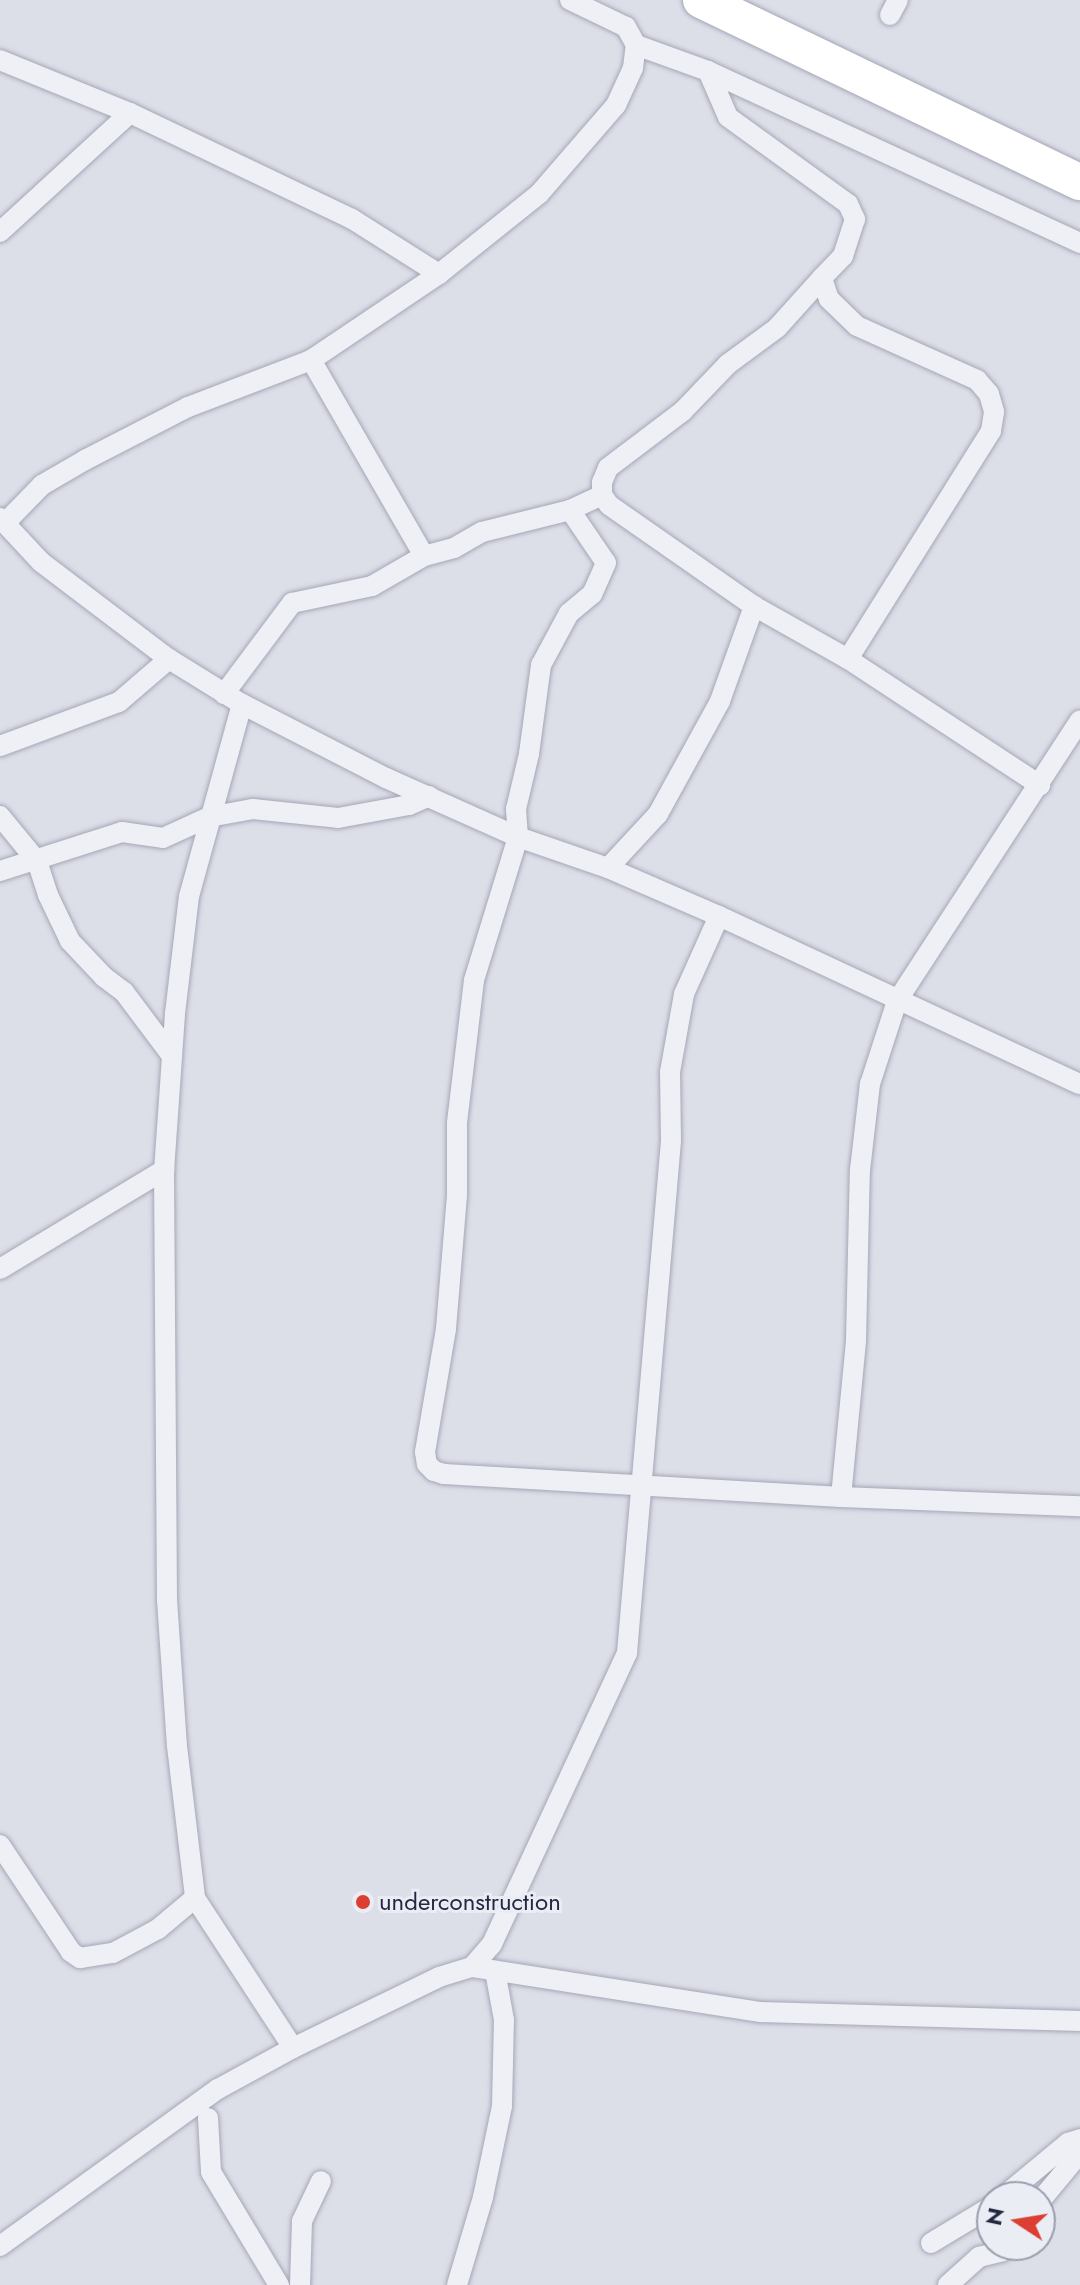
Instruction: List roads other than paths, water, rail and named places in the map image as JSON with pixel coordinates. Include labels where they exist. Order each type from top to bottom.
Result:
[{"type":"highway","points":[[701,0],[1080,182]]},
{"type":"street","points":[[570,0],[626,27],[636,45],[633,68],[616,105],[539,194],[439,274],[311,360],[188,407],[85,460],[42,485],[3,520],[41,562],[169,659],[233,699],[518,837],[608,868],[719,916],[1080,1084]]},
{"type":"street","points":[[636,45],[708,71],[1080,243]]},
{"type":"street","points":[[0,60],[130,113],[352,219],[439,274]]},
{"type":"street","points":[[708,71],[728,117],[848,204],[855,219],[851,237],[843,256],[777,328],[728,364],[683,411],[608,468],[602,482],[602,495],[609,505],[754,606],[848,659],[1040,785]]},
{"type":"street","points":[[0,232],[130,113]]},
{"type":"street","points":[[822,278],[829,299],[857,326],[977,380],[989,394],[994,412],[991,431],[848,659]]},
{"type":"street","points":[[311,360],[424,556]]},
{"type":"street","points":[[293,2048],[195,1898],[177,1746],[167,1600],[164,1170],[189,896],[233,699],[292,603],[372,586],[424,556],[454,548],[482,532],[570,510],[602,495]]},
{"type":"street","points":[[570,510],[606,563],[592,594],[569,613],[541,665],[529,754],[516,809],[518,837],[474,980],[457,1123],[457,1195],[446,1329],[425,1452],[427,1464],[434,1471],[444,1474],[841,1497],[1080,1506]]},
{"type":"street","points":[[608,868],[658,814],[720,701],[754,606]]},
{"type":"street","points":[[0,746],[119,702],[169,659]]},
{"type":"street","points":[[841,1497],[856,1340],[860,1170],[870,1084],[897,1001],[1080,720]]},
{"type":"street","points":[[0,871],[122,832],[163,838],[209,817],[253,809],[338,818],[409,805],[429,796]]},
{"type":"street","points":[[0,816],[37,861],[48,895],[70,941],[94,968],[124,992],[172,1056]]},
{"type":"street","points":[[472,1967],[492,1944],[627,1653],[671,1141],[670,1072],[684,994],[719,916]]},
{"type":"street","points":[[0,1269],[164,1170]]},
{"type":"street","points":[[0,1845],[71,1952],[80,1958],[113,1953],[147,1935],[195,1898]]},
{"type":"street","points":[[0,2246],[218,2089],[293,2048],[439,1977],[472,1967],[761,2012],[1080,2021]]},
{"type":"street","points":[[457,2285],[483,2197],[502,2106],[504,2020],[495,1971]]},
{"type":"street","points":[[208,2118],[211,2172],[279,2285]]},
{"type":"street","points":[[1022,2181],[1068,2143],[1080,2139]]},
{"type":"street","points":[[1056,2182],[1080,2153]]},
{"type":"street","points":[[300,2285],[302,2221],[321,2181]]},
{"type":"street","points":[[931,2243],[976,2216]]},
{"type":"street","points":[[948,2285],[976,2260]]},
{"type":"place","name":"underconstruction","points":[[363,1902]]}]
